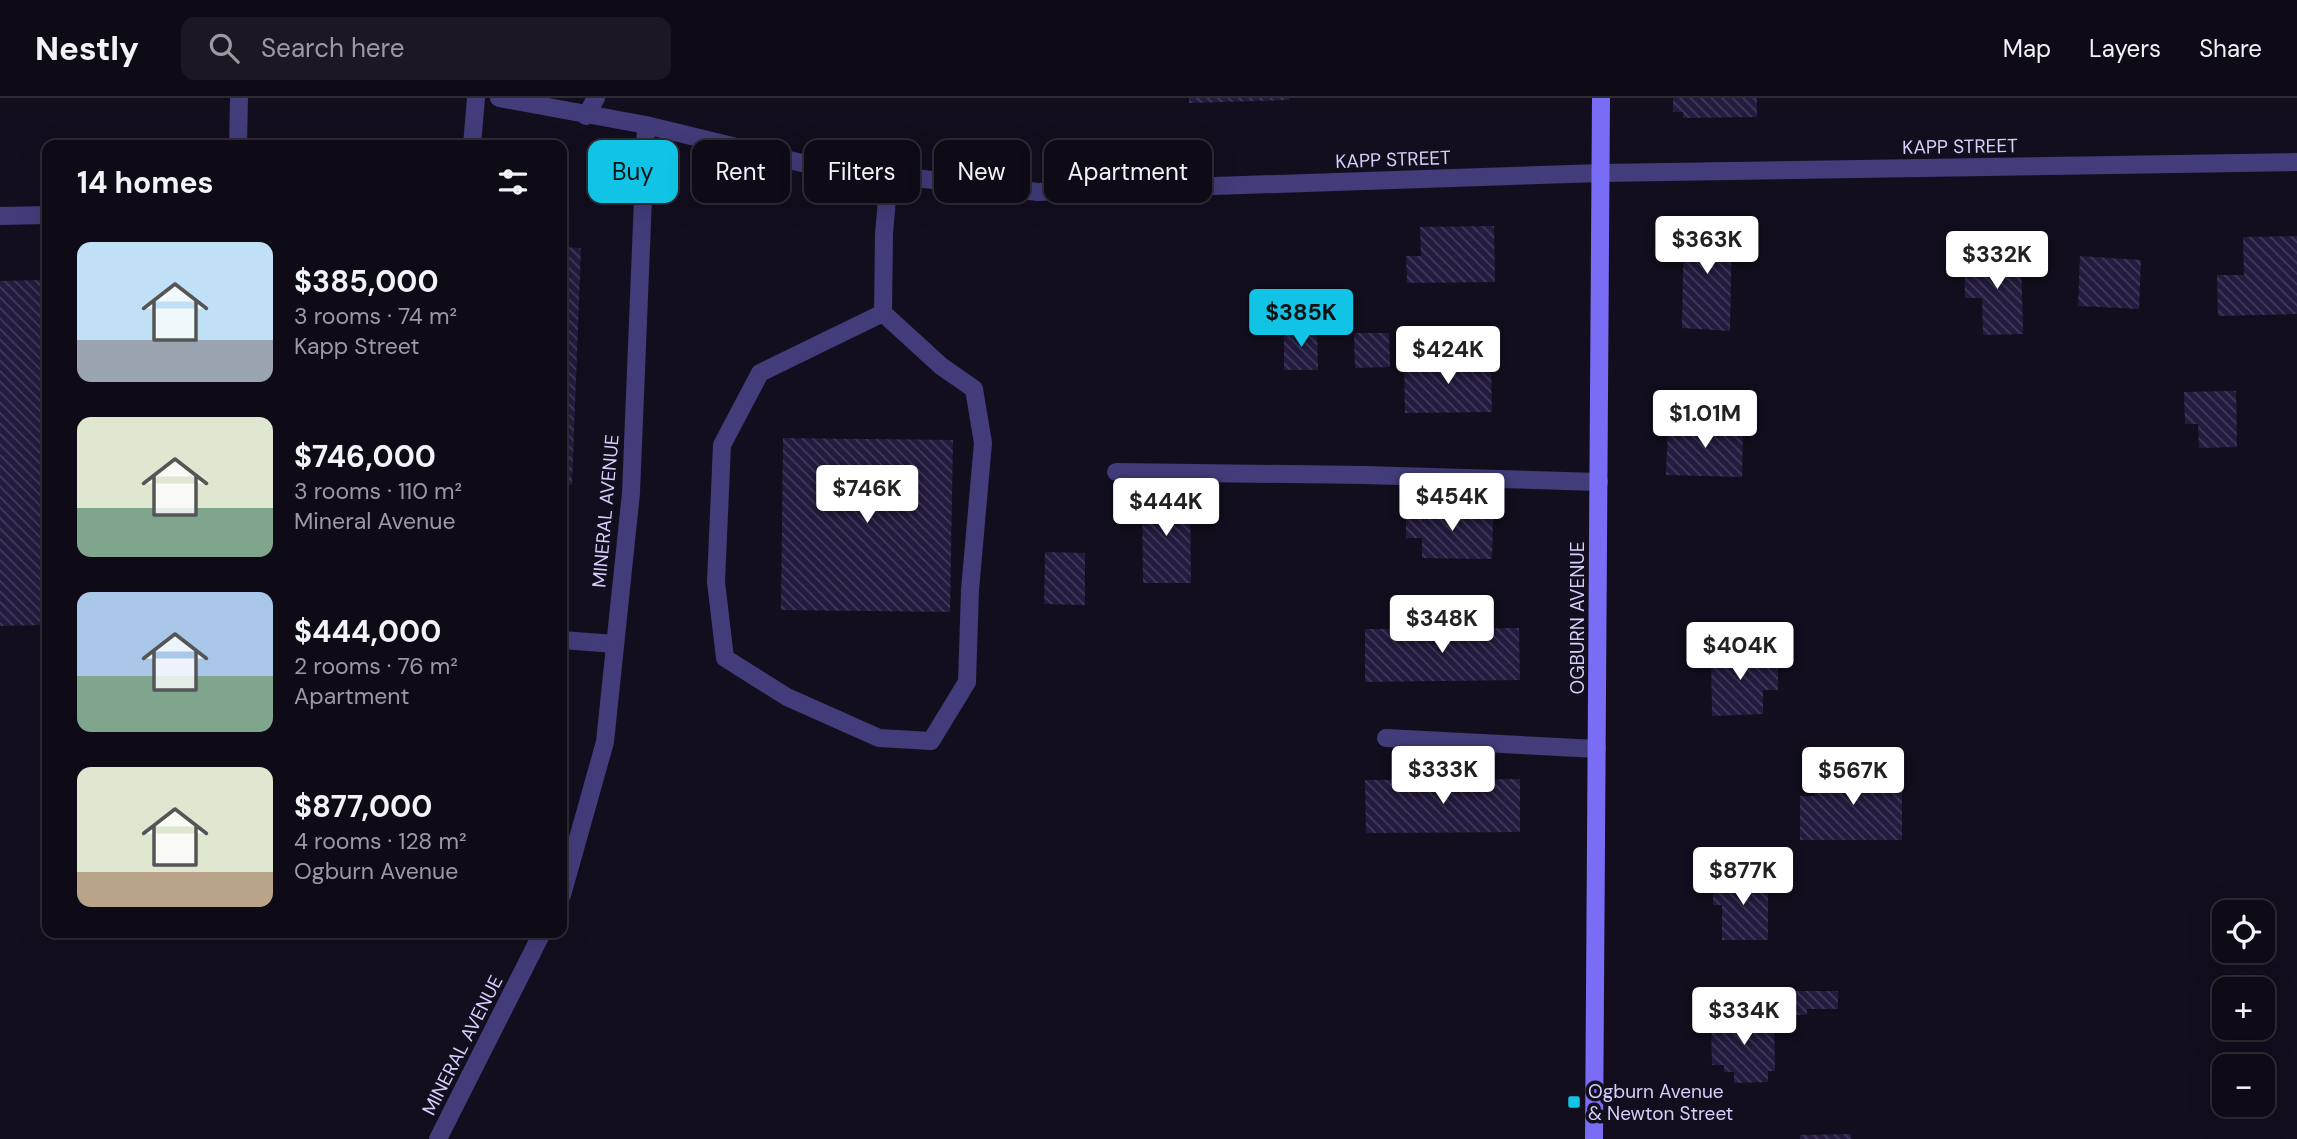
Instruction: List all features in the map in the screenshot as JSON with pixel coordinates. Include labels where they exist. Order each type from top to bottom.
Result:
[{"type":"street","points":[[237,140],[239,98]]},
{"type":"street","points":[[472,140],[476,98]]},
{"type":"street","name":"KAPP STREET","points":[[499,98],[646,125],[804,164]]},
{"type":"street","points":[[586,116],[596,98]]},
{"type":"street","name":"OGBURN AVENUE","points":[[1594,1139],[1601,98]]},
{"type":"street","name":"MINERAL AVENUE","points":[[567,877],[605,742],[631,493],[646,125]]},
{"type":"street","name":"KAPP STREET","points":[[920,179],[1038,192],[1601,173],[2297,163]]},
{"type":"street","points":[[883,313],[760,373],[722,445],[716,582],[725,658],[787,697],[879,738],[931,741],[967,682],[970,590],[984,443],[974,389],[941,366],[883,313],[887,203]]},
{"type":"street","points":[[0,216],[42,215]]},
{"type":"street","points":[[1116,472],[1364,475],[1599,482]]},
{"type":"street","points":[[567,640],[615,644]]},
{"type":"street","points":[[1386,738],[1597,749]]},
{"type":"street","name":"MINERAL AVENUE","points":[[438,1139],[539,938]]},
{"type":"building","points":[[1189,98],[1289,98],[1289,100],[1189,103]]},
{"type":"building","points":[[1673,98],[1757,98],[1757,117],[1683,118],[1683,112],[1673,112]]},
{"type":"building","points":[[1684,221],[1732,223],[1730,331],[1682,328]]},
{"type":"building","points":[[1494,226],[1495,282],[1407,283],[1406,256],[1421,256],[1420,227]]},
{"type":"building","points":[[2297,236],[2297,314],[2218,316],[2217,275],[2244,275],[2243,237]]},
{"type":"building","points":[[567,247],[581,248],[572,485],[567,484]]},
{"type":"building","points":[[2021,253],[2023,334],[1983,335],[1982,298],[1965,298],[1964,254]]},
{"type":"building","points":[[2080,256],[2141,260],[2139,309],[2078,306]]},
{"type":"building","points":[[41,280],[42,625],[0,626],[0,281]]},
{"type":"building","points":[[1317,328],[1318,370],[1284,370],[1284,329]]},
{"type":"building","points":[[1354,333],[1389,333],[1390,367],[1355,368]]},
{"type":"building","points":[[1491,360],[1492,412],[1405,413],[1404,361]]},
{"type":"building","points":[[2236,391],[2237,447],[2199,448],[2198,424],[2185,424],[2184,392]]},
{"type":"building","points":[[1668,423],[1743,424],[1742,477],[1666,475]]},
{"type":"building","points":[[783,438],[953,440],[950,612],[781,610]]},
{"type":"building","points":[[1142,492],[1190,492],[1191,583],[1143,583]]},
{"type":"building","points":[[1406,510],[1493,511],[1492,559],[1422,558],[1422,538],[1406,538]]},
{"type":"building","points":[[1045,552],[1085,553],[1085,605],[1044,604]]},
{"type":"building","points":[[1519,628],[1520,680],[1365,682],[1365,629]]},
{"type":"building","points":[[1711,647],[1738,647],[1738,659],[1778,658],[1778,690],[1763,690],[1763,714],[1712,716]]},
{"type":"building","points":[[1814,771],[1902,772],[1902,840],[1800,840],[1800,796],[1814,796]]},
{"type":"building","points":[[1520,779],[1520,832],[1366,833],[1365,780]]},
{"type":"building","points":[[1722,872],[1756,872],[1756,887],[1768,887],[1768,940],[1722,940],[1722,905],[1713,905],[1713,886],[1722,886]]},
{"type":"building","points":[[1769,991],[1838,991],[1838,1009],[1807,1009],[1807,1015],[1769,1015]]},
{"type":"building","points":[[1774,1017],[1775,1071],[1768,1071],[1768,1082],[1734,1083],[1734,1072],[1724,1072],[1724,1065],[1712,1065],[1711,1018]]},
{"type":"building","points":[[1851,1134],[1851,1139],[1800,1139],[1800,1135]]},
{"type":"place","name":"Ogburn Avenue & Newton Street","points":[[1574,1102]]}]
